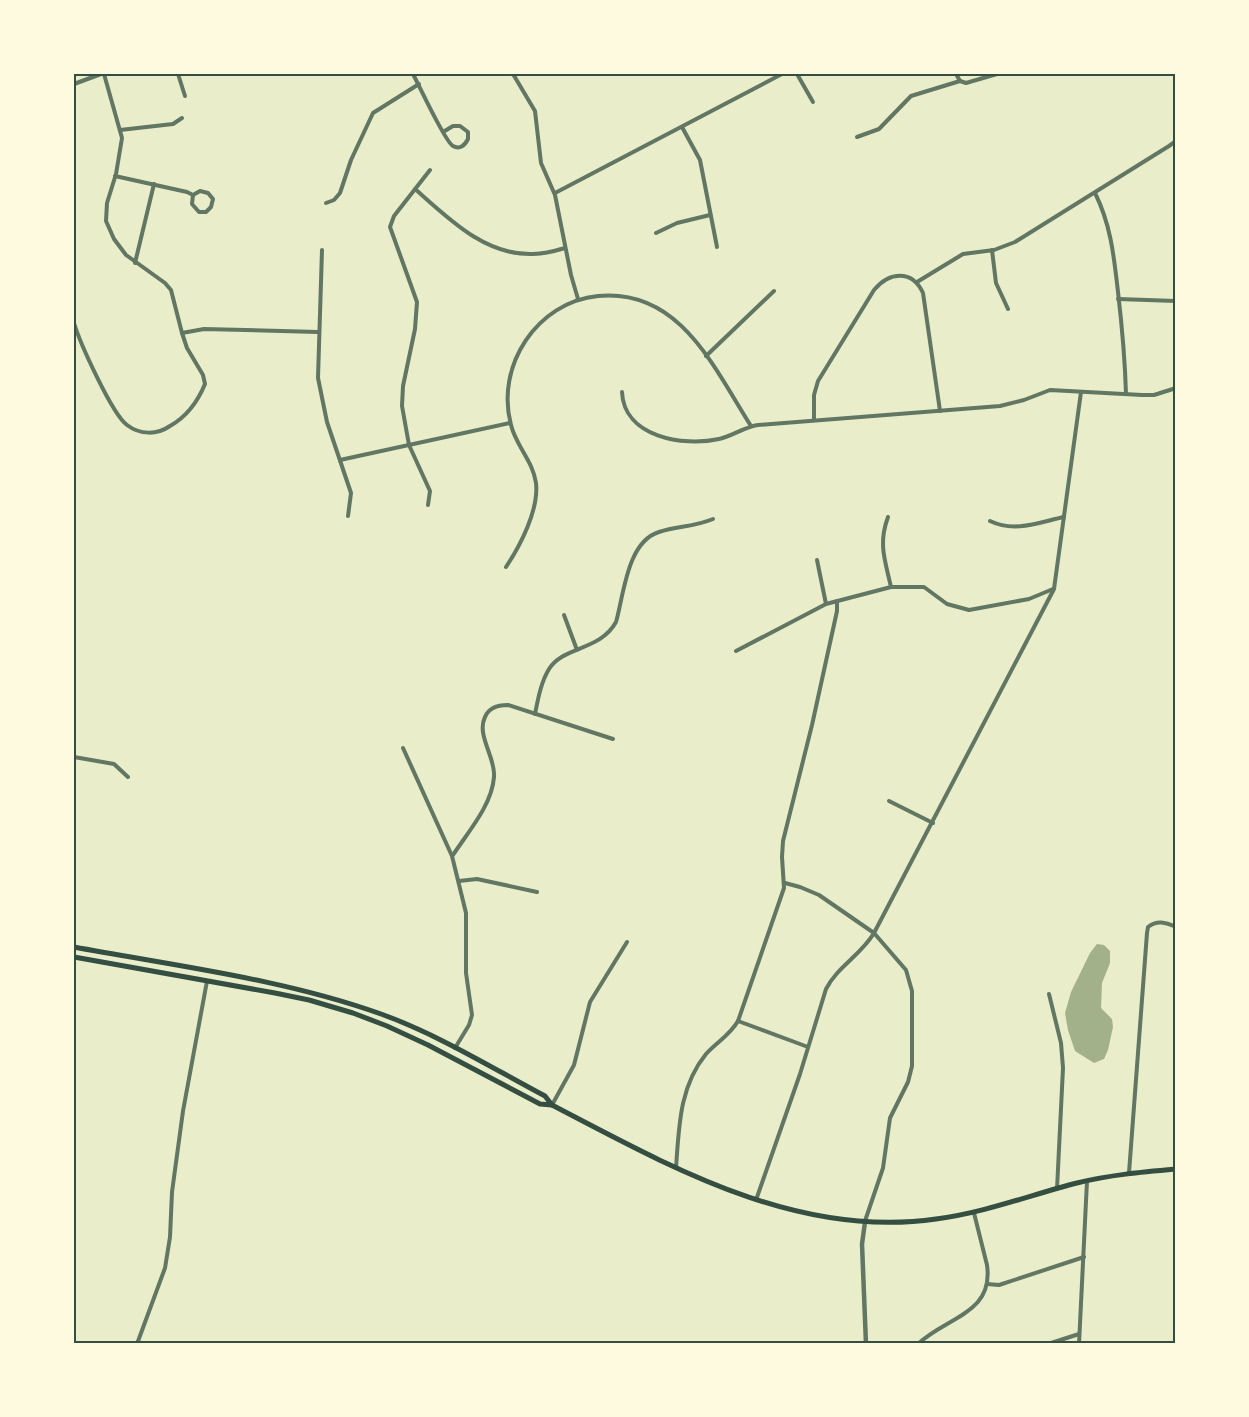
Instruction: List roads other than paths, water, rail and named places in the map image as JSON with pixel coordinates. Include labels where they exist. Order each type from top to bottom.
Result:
[{"type":"main road","points":[[74,946],[325,995],[394,1019],[455,1048],[545,1096],[552,1105]]},
{"type":"main road","points":[[74,957],[309,1000],[367,1018],[447,1054],[540,1104],[552,1105],[676,1169],[756,1200],[806,1213],[865,1221],[920,1221],[974,1213],[1087,1181],[1129,1173],[1176,1169]]},
{"type":"street","points":[[74,84],[102,74],[120,130],[122,145],[116,176],[107,203],[106,221],[119,247],[135,263],[171,290],[187,348],[203,375],[205,384],[195,403],[179,420],[164,430],[147,433],[132,429],[118,417],[74,323]]},
{"type":"street","points":[[178,74],[185,96]]},
{"type":"street","points":[[413,74],[419,84],[443,132],[449,142],[455,147],[462,147],[468,139],[468,132],[460,126],[453,126],[443,132]]},
{"type":"street","points":[[513,74],[535,111],[541,163],[555,193],[565,248],[578,299]]},
{"type":"street","points":[[555,193],[782,74]]},
{"type":"street","points":[[797,74],[813,102]]},
{"type":"street","points":[[956,74],[960,81]]},
{"type":"street","points":[[857,137],[879,129],[910,97],[960,81],[966,83],[997,74]]},
{"type":"street","points":[[326,203],[338,197],[351,160],[373,113],[419,84]]},
{"type":"street","points":[[120,130],[173,124],[182,118]]},
{"type":"street","points":[[682,127],[700,160],[717,248]]},
{"type":"street","points":[[917,282],[957,257],[975,251],[992,250],[1015,242],[1174,144]]},
{"type":"street","points":[[428,506],[430,491],[409,445],[402,406],[403,386],[415,328],[417,302],[390,227],[394,216],[430,170]]},
{"type":"street","points":[[116,176],[194,195]]},
{"type":"street","points":[[135,263],[154,184]]},
{"type":"street","points":[[415,189],[462,229],[497,248],[532,254],[565,248]]},
{"type":"street","points":[[200,191],[208,193],[213,199],[211,207],[206,212],[197,211],[192,204],[194,195],[200,191]]},
{"type":"street","points":[[1095,193],[1110,234],[1125,357],[1126,394]]},
{"type":"street","points":[[656,233],[676,223],[710,215]]},
{"type":"street","points":[[322,250],[318,332],[320,392],[327,422],[351,493],[348,516]]},
{"type":"street","points":[[992,250],[996,283],[1008,309]]},
{"type":"street","points":[[814,420],[813,395],[818,381],[874,290],[884,281],[895,276],[907,277],[917,282],[925,302],[940,411]]},
{"type":"street","points":[[706,356],[774,291]]},
{"type":"street","points":[[506,567],[525,537],[536,492],[532,469],[510,423],[508,384],[518,353],[529,335],[546,318],[578,299],[599,296],[634,298],[659,308],[681,324],[706,356],[751,426]]},
{"type":"street","points":[[1118,299],[1176,301]]},
{"type":"street","points":[[182,333],[204,328],[318,332]]},
{"type":"street","points":[[622,392],[624,406],[630,418],[650,432],[671,439],[698,441],[718,439],[751,426],[1000,406],[1050,390],[1154,394],[1176,388]]},
{"type":"street","points":[[756,1200],[782,1129],[829,983],[874,933],[1054,589],[1081,392]]},
{"type":"street","points":[[339,460],[510,423]]},
{"type":"street","points":[[888,516],[882,534],[882,543],[891,587]]},
{"type":"street","points":[[990,522],[1014,527],[1064,517]]},
{"type":"street","points":[[535,714],[549,668],[556,660],[598,641],[612,629],[616,622],[628,571],[641,543],[657,532],[697,525],[713,519]]},
{"type":"street","points":[[817,560],[826,604]]},
{"type":"street","points":[[736,651],[826,604],[891,587],[924,587],[947,604],[969,610],[1029,599],[1054,589]]},
{"type":"street","points":[[676,1169],[685,1091],[706,1054],[730,1032],[738,1021],[782,898],[783,841],[812,725],[837,611],[837,601]]},
{"type":"street","points":[[564,615],[577,651]]},
{"type":"street","points":[[452,856],[483,809],[494,776],[483,730],[483,719],[489,710],[498,705],[508,705],[612,739]]},
{"type":"street","points":[[403,748],[452,856],[467,921],[466,972],[472,1015],[469,1025],[455,1048]]},
{"type":"street","points":[[74,757],[114,764],[128,777]]},
{"type":"street","points":[[889,801],[933,823]]},
{"type":"street","points":[[459,881],[477,879],[537,892]]},
{"type":"street","points":[[784,883],[819,895],[874,933],[900,962],[909,979],[913,1004],[913,1050],[908,1082],[890,1118],[883,1168],[865,1221],[862,1244],[866,1344]]},
{"type":"street","points":[[1129,1173],[1148,927],[1154,923],[1163,922],[1176,927]]},
{"type":"street","points":[[552,1105],[574,1065],[590,1002],[627,942]]},
{"type":"street","points":[[137,1344],[165,1268],[183,1111],[207,981]]},
{"type":"street","points":[[1049,994],[1061,1043],[1063,1068],[1057,1189]]},
{"type":"street","points":[[738,1021],[808,1047]]},
{"type":"street","points":[[1079,1344],[1087,1181]]},
{"type":"street","points":[[918,1344],[929,1334],[971,1309],[982,1298],[987,1284],[987,1265],[974,1213]]},
{"type":"street","points":[[987,1284],[999,1285],[1084,1257]]},
{"type":"street","points":[[1047,1344],[1079,1334]]}]
